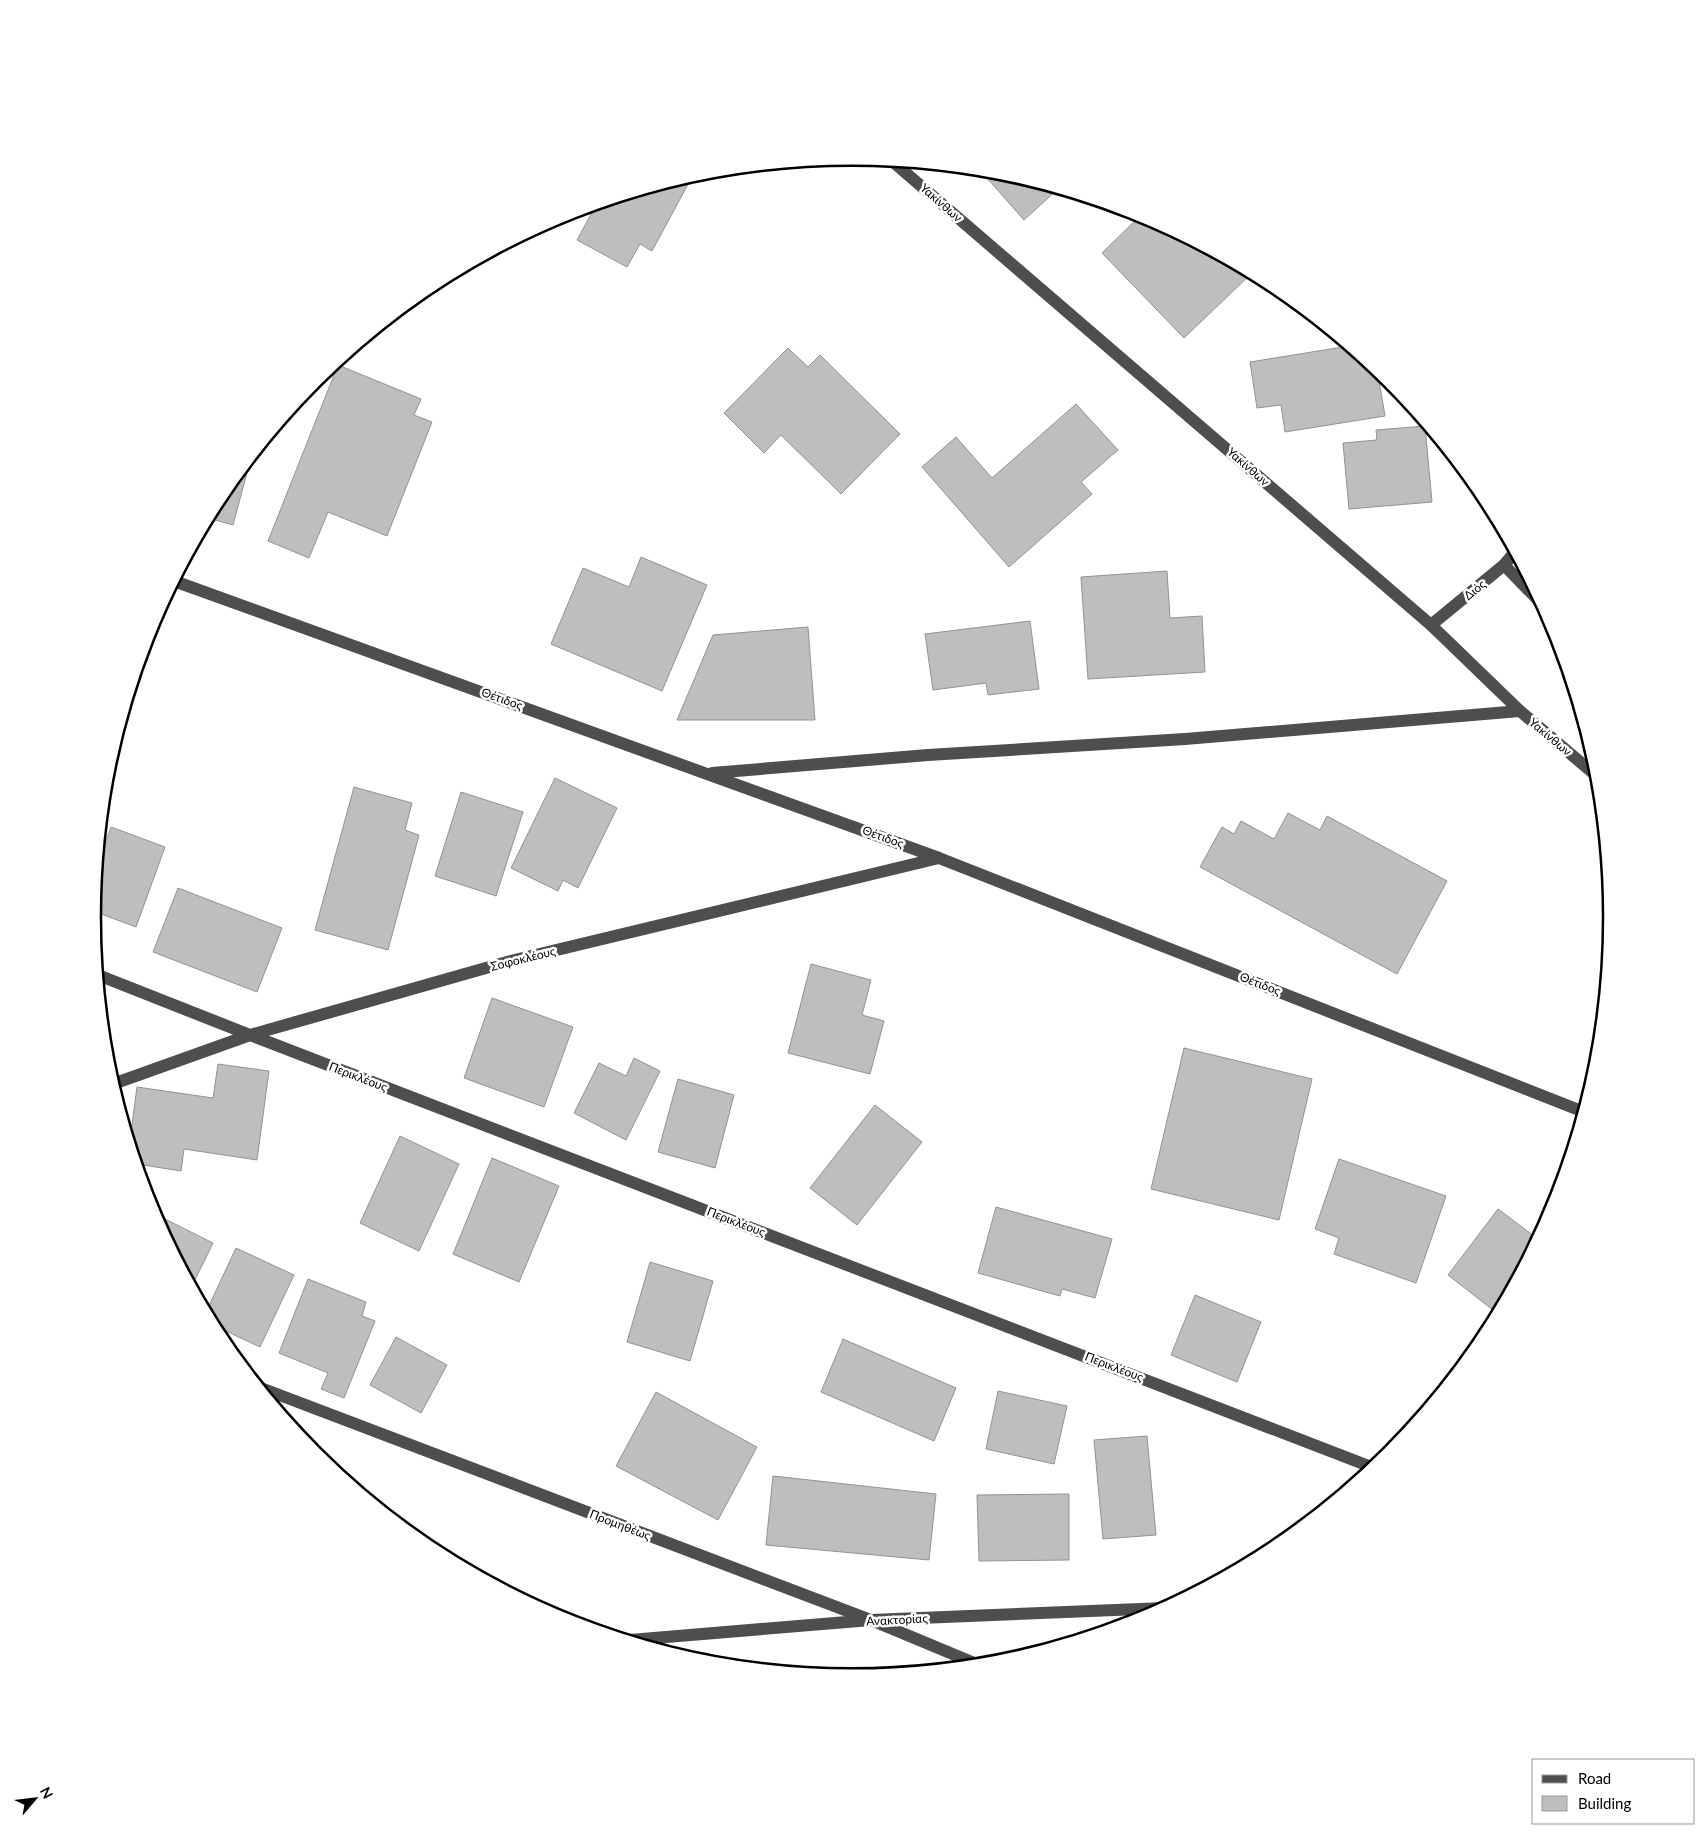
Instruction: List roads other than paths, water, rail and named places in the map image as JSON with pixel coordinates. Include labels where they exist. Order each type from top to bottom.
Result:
[{"type":"street","name":"Υακίνθων","points":[[899,167],[1432,625],[1520,711],[1589,769]]},
{"type":"street","name":"Διός","points":[[1432,625],[1504,566],[1511,557]]},
{"type":"street","points":[[1504,566],[1529,591]]},
{"type":"street","name":"Θέτιδος","points":[[180,583],[940,858],[1578,1110]]},
{"type":"street","points":[[708,773],[928,755],[1185,739],[1520,711]]},
{"type":"street","name":"Σοφοκλέους","points":[[120,1081],[250,1035],[507,962],[940,858]]},
{"type":"street","name":"Περικλέους","points":[[104,977],[1366,1465]]},
{"type":"street","name":"Προμηθέως","points":[[271,1392],[871,1620],[967,1659]]},
{"type":"street","name":"Ανακτορίας","points":[[645,1639],[871,1620],[1145,1609]]}]
